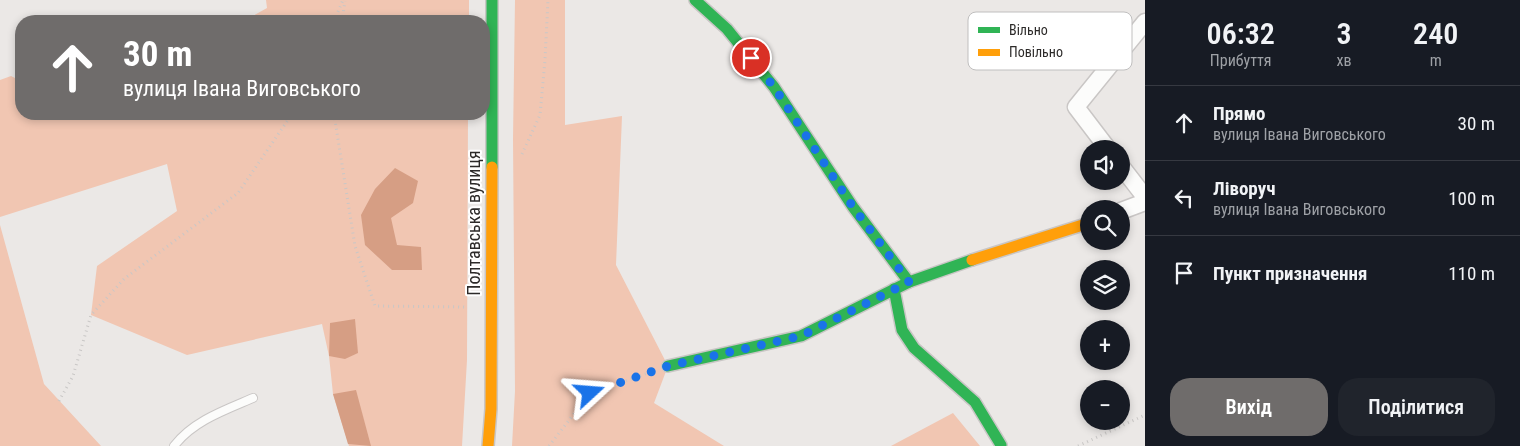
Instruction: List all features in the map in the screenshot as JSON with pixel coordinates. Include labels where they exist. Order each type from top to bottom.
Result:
[{"type":"street","name":"Полтавська вулиця","points":[[488,446],[491,399],[492,0]]},
{"type":"street","points":[[695,0],[727,29],[774,87],[853,207],[909,282]]},
{"type":"street","points":[[1132,38],[1145,22]]},
{"type":"street","points":[[1101,140],[1076,107],[1106,70]]},
{"type":"street","points":[[1130,178],[1145,197]]},
{"type":"street","points":[[1130,208],[1145,202]]},
{"type":"street","points":[[668,366],[801,336],[909,282],[1080,226]]},
{"type":"street","points":[[894,290],[902,330],[914,348],[975,402],[1001,444]]},
{"type":"lane","points":[[174,446],[183,434],[212,416],[252,398]]},
{"type":"path","points":[[337,15],[344,0]]},
{"type":"path","points":[[343,15],[344,0]]},
{"type":"path","points":[[522,154],[540,114],[546,60],[548,0]]},
{"type":"path","points":[[60,401],[73,376],[91,315],[124,280],[238,193],[288,120]]},
{"type":"path","points":[[335,120],[355,246],[375,306],[468,307]]},
{"type":"path","points":[[549,446],[590,393],[668,366]]},
{"type":"path","points":[[1078,446],[1145,415]]},
{"type":"shaded area","points":[[266,0],[469,0],[469,15],[255,15],[267,8]]},
{"type":"shaded area","points":[[515,0],[565,0],[565,125],[622,116],[616,265],[668,366],[654,403],[724,446],[512,446],[515,391],[513,139]]},
{"type":"shaded area","points":[[11,76],[15,78],[15,120],[468,120],[467,360],[462,446],[349,446],[333,394],[329,356],[322,324],[187,355],[91,315],[97,266],[177,211],[167,164],[0,217],[0,80]]},
{"type":"shaded area","points":[[395,168],[418,181],[413,203],[391,218],[397,245],[421,247],[422,270],[392,270],[365,245],[361,215],[375,189]]},
{"type":"shaded area","points":[[0,225],[44,384],[101,446],[0,446]]},
{"type":"shaded area","points":[[355,319],[358,353],[345,359],[329,356],[330,323]]},
{"type":"shaded area","points":[[356,390],[371,446],[348,444],[333,394]]},
{"type":"shaded area","points":[[953,413],[980,446],[891,446]]},
{"type":"traffic: fast","points":[[492,0],[492,167]]},
{"type":"traffic: fast","points":[[695,0],[727,29],[774,87],[853,207],[909,282]]},
{"type":"traffic: fast","points":[[668,366],[801,336],[909,282],[972,260]]},
{"type":"traffic: fast","points":[[894,289],[902,330],[914,348],[975,402],[1001,445]]},
{"type":"traffic: slow","points":[[488,446],[491,409],[492,167]]},
{"type":"traffic: slow","points":[[972,260],[1080,226]]},
{"type":"route","points":[[590,393],[668,366],[801,336],[909,282],[853,207],[774,87],[751,58]]}]
